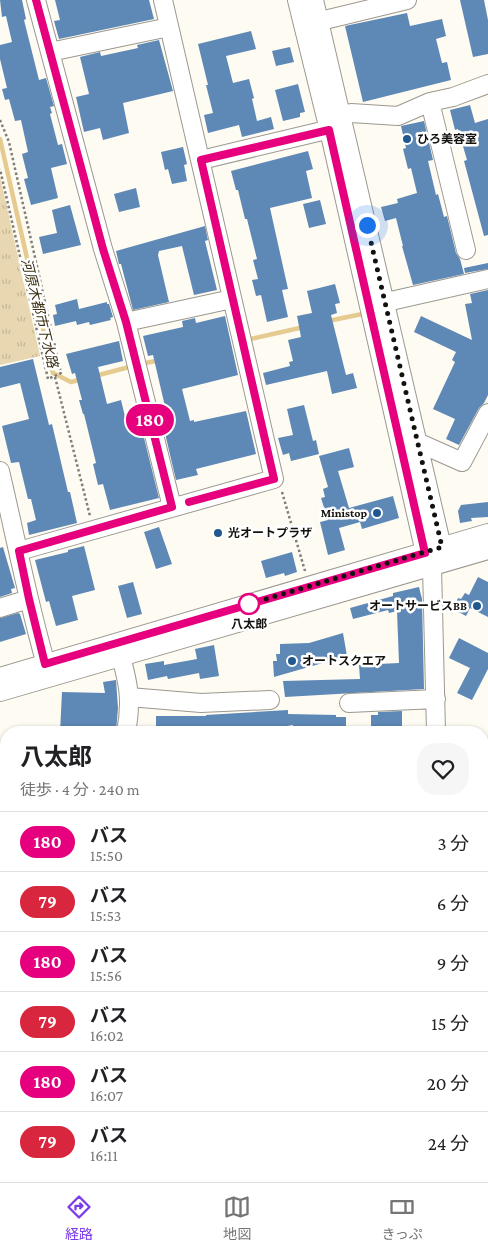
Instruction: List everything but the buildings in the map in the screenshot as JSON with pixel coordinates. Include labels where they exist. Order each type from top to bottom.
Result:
[{"type":"street","points":[[36,0],[103,249],[126,322],[172,507]]},
{"type":"street","points":[[19,551],[274,479],[163,0]]},
{"type":"street","points":[[297,0],[311,23],[338,124],[376,304],[433,555]]},
{"type":"street","points":[[311,23],[314,0]]},
{"type":"street","points":[[311,23],[407,0]]},
{"type":"street","points":[[50,52],[169,27]]},
{"type":"street","points":[[201,160],[338,124],[351,113],[398,116],[430,102],[453,97],[488,84]]},
{"type":"street","points":[[430,102],[466,250]]},
{"type":"street","points":[[376,304],[488,279]]},
{"type":"street","points":[[126,322],[232,299]]},
{"type":"street","points":[[376,304],[417,442],[433,555],[436,726]]},
{"type":"street","points":[[417,442],[462,462],[488,413]]},
{"type":"street","points":[[0,471],[2,490],[19,551],[47,671]]},
{"type":"street","points":[[0,692],[47,671],[433,555],[488,534]]},
{"type":"street","points":[[433,555],[488,550]]},
{"type":"street","points":[[0,608],[29,599]]},
{"type":"street","points":[[119,649],[129,686],[130,714],[127,726]]},
{"type":"street","points":[[0,677],[47,671]]},
{"type":"street","points":[[130,697],[201,702],[270,700]]},
{"type":"street","points":[[349,704],[436,699]]},
{"type":"path","points":[[0,120],[9,142],[61,374],[55,377],[48,378],[0,169]]},
{"type":"path","points":[[22,267],[35,263]]},
{"type":"path","points":[[55,377],[94,530]]},
{"type":"path","points":[[274,479],[280,484],[306,577]]},
{"type":"green space","points":[[0,176],[40,356],[0,365]]},
{"type":"waterway","name":"河原木都市下水路","points":[[0,139],[53,373],[71,382],[82,379]]},
{"type":"waterway","name":"河原木都市下水路","points":[[328,321],[367,313]]},
{"type":"waterway","name":"河原木都市下水路","points":[[246,340],[304,327]]},
{"type":"waterway","name":"河原木都市下水路","points":[[141,364],[160,360]]},
{"type":"waterway","name":"河原木都市下水路","points":[[95,376],[133,366]]},
{"type":"bus line","name":"180","points":[[36,0],[103,249],[126,322],[172,507],[19,551],[45,664],[425,553],[329,130],[201,160],[274,479],[189,502]]},
{"type":"place","name":"ひろ美容室","points":[[407,139]]},
{"type":"place","name":"Ministop","points":[[377,513]]},
{"type":"place","name":"光オートプラザ","points":[[218,533]]},
{"type":"place","name":"八太郎","points":[[249,604]]},
{"type":"place","name":"オートサービスBB","points":[[477,606]]},
{"type":"place","name":"オートスクエア","points":[[292,661]]},
{"type":"route","points":[[249,604],[442,547],[367,225]]}]
